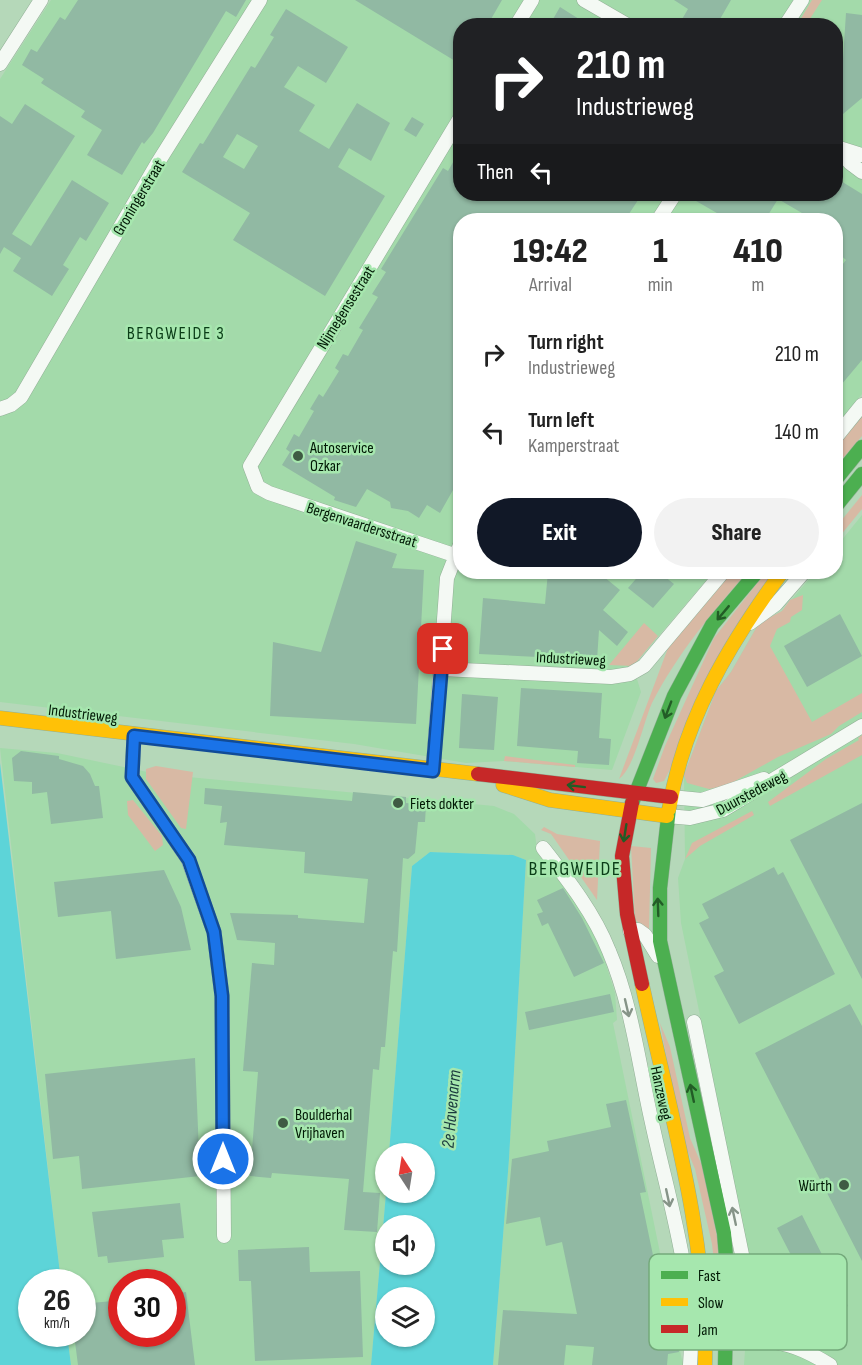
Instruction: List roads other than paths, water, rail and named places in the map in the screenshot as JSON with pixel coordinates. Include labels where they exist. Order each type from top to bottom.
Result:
[{"type":"main road","points":[[843,470],[862,447]]},
{"type":"main road","points":[[843,497],[861,475]]},
{"type":"main road","name":"Hanzeweg","points":[[700,1254],[630,931],[622,867],[629,811],[634,794],[693,657],[712,625],[752,579]]},
{"type":"main road","name":"Hanzeweg","points":[[727,1254],[724,1233],[660,941],[658,900],[661,853],[670,797],[690,722],[739,631],[777,579]]},
{"type":"main road","name":"Industrieweg","points":[[0,718],[134,736],[670,797]]},
{"type":"main road","name":"Industrieweg","points":[[484,777],[540,798],[667,816]]},
{"type":"main road","name":"Hanzeweg","points":[[705,1350],[705,1365]]},
{"type":"main road","name":"Hanzeweg","points":[[724,1365],[725,1350]]},
{"type":"street","points":[[0,64],[41,0]]},
{"type":"street","name":"Groningerstraat","points":[[0,409],[11,405],[21,397],[157,164],[260,0]]},
{"type":"street","points":[[521,18],[531,0]]},
{"type":"street","points":[[584,0],[615,18]]},
{"type":"street","points":[[790,18],[801,0]]},
{"type":"street","name":"Nijmegensestraat","points":[[269,493],[258,487],[253,477],[250,466],[255,454],[453,129]]},
{"type":"street","points":[[843,149],[862,155]]},
{"type":"street","points":[[843,156],[850,164],[862,172]]},
{"type":"street","points":[[843,428],[862,405]]},
{"type":"street","name":"Bergenvaardersstraat","points":[[269,493],[453,549]]},
{"type":"street","points":[[433,771],[447,578],[453,561]]},
{"type":"street","name":"Industrieweg","points":[[442,669],[620,676],[637,671],[655,654],[717,579]]},
{"type":"street","name":"Hanzeweg","points":[[739,631],[776,604],[798,579]]},
{"type":"street","name":"Duurstedeweg","points":[[667,816],[690,818],[723,810],[862,726]]},
{"type":"street","points":[[134,736],[132,777],[189,860],[214,932],[222,996],[224,1236]]},
{"type":"street","name":"Duurstedeweg","points":[[670,797],[702,801],[722,795],[751,785],[828,747]]},
{"type":"street","name":"Hanzeweg","points":[[543,848],[572,885],[610,952],[624,995],[680,1254]]},
{"type":"street","name":"Hanzeweg","points":[[630,931],[638,930],[645,934],[664,965]]},
{"type":"street","points":[[694,1022],[742,1254]]},
{"type":"street","name":"Hanzeweg","points":[[690,1365],[691,1350]]},
{"type":"street","points":[[806,1350],[830,1365]]},
{"type":"water","points":[[0,763],[59,1269],[18,1269],[18,1347],[69,1347],[71,1365],[0,1365]]},
{"type":"water","name":"2e Havenarm","points":[[430,852],[513,855],[526,860],[509,1159],[493,1365],[371,1365],[375,1319],[375,1347],[435,1347],[435,1287],[378,1287],[379,1275],[435,1275],[435,1215],[384,1215],[385,1203],[435,1203],[435,1143],[390,1143],[412,866]]},
{"type":"place","name":"Autoservice Ozkar","points":[[298,456]]},
{"type":"place","name":"Fiets dokter","points":[[398,803]]},
{"type":"place","name":"Boulderhal Vrijhaven","points":[[283,1123]]},
{"type":"place","name":"Würth","points":[[844,1185]]},
{"type":"district","name":"BERGWEIDE 3","points":[[176,333]]},
{"type":"district","name":"BERGWEIDE","points":[[575,868]]}]
